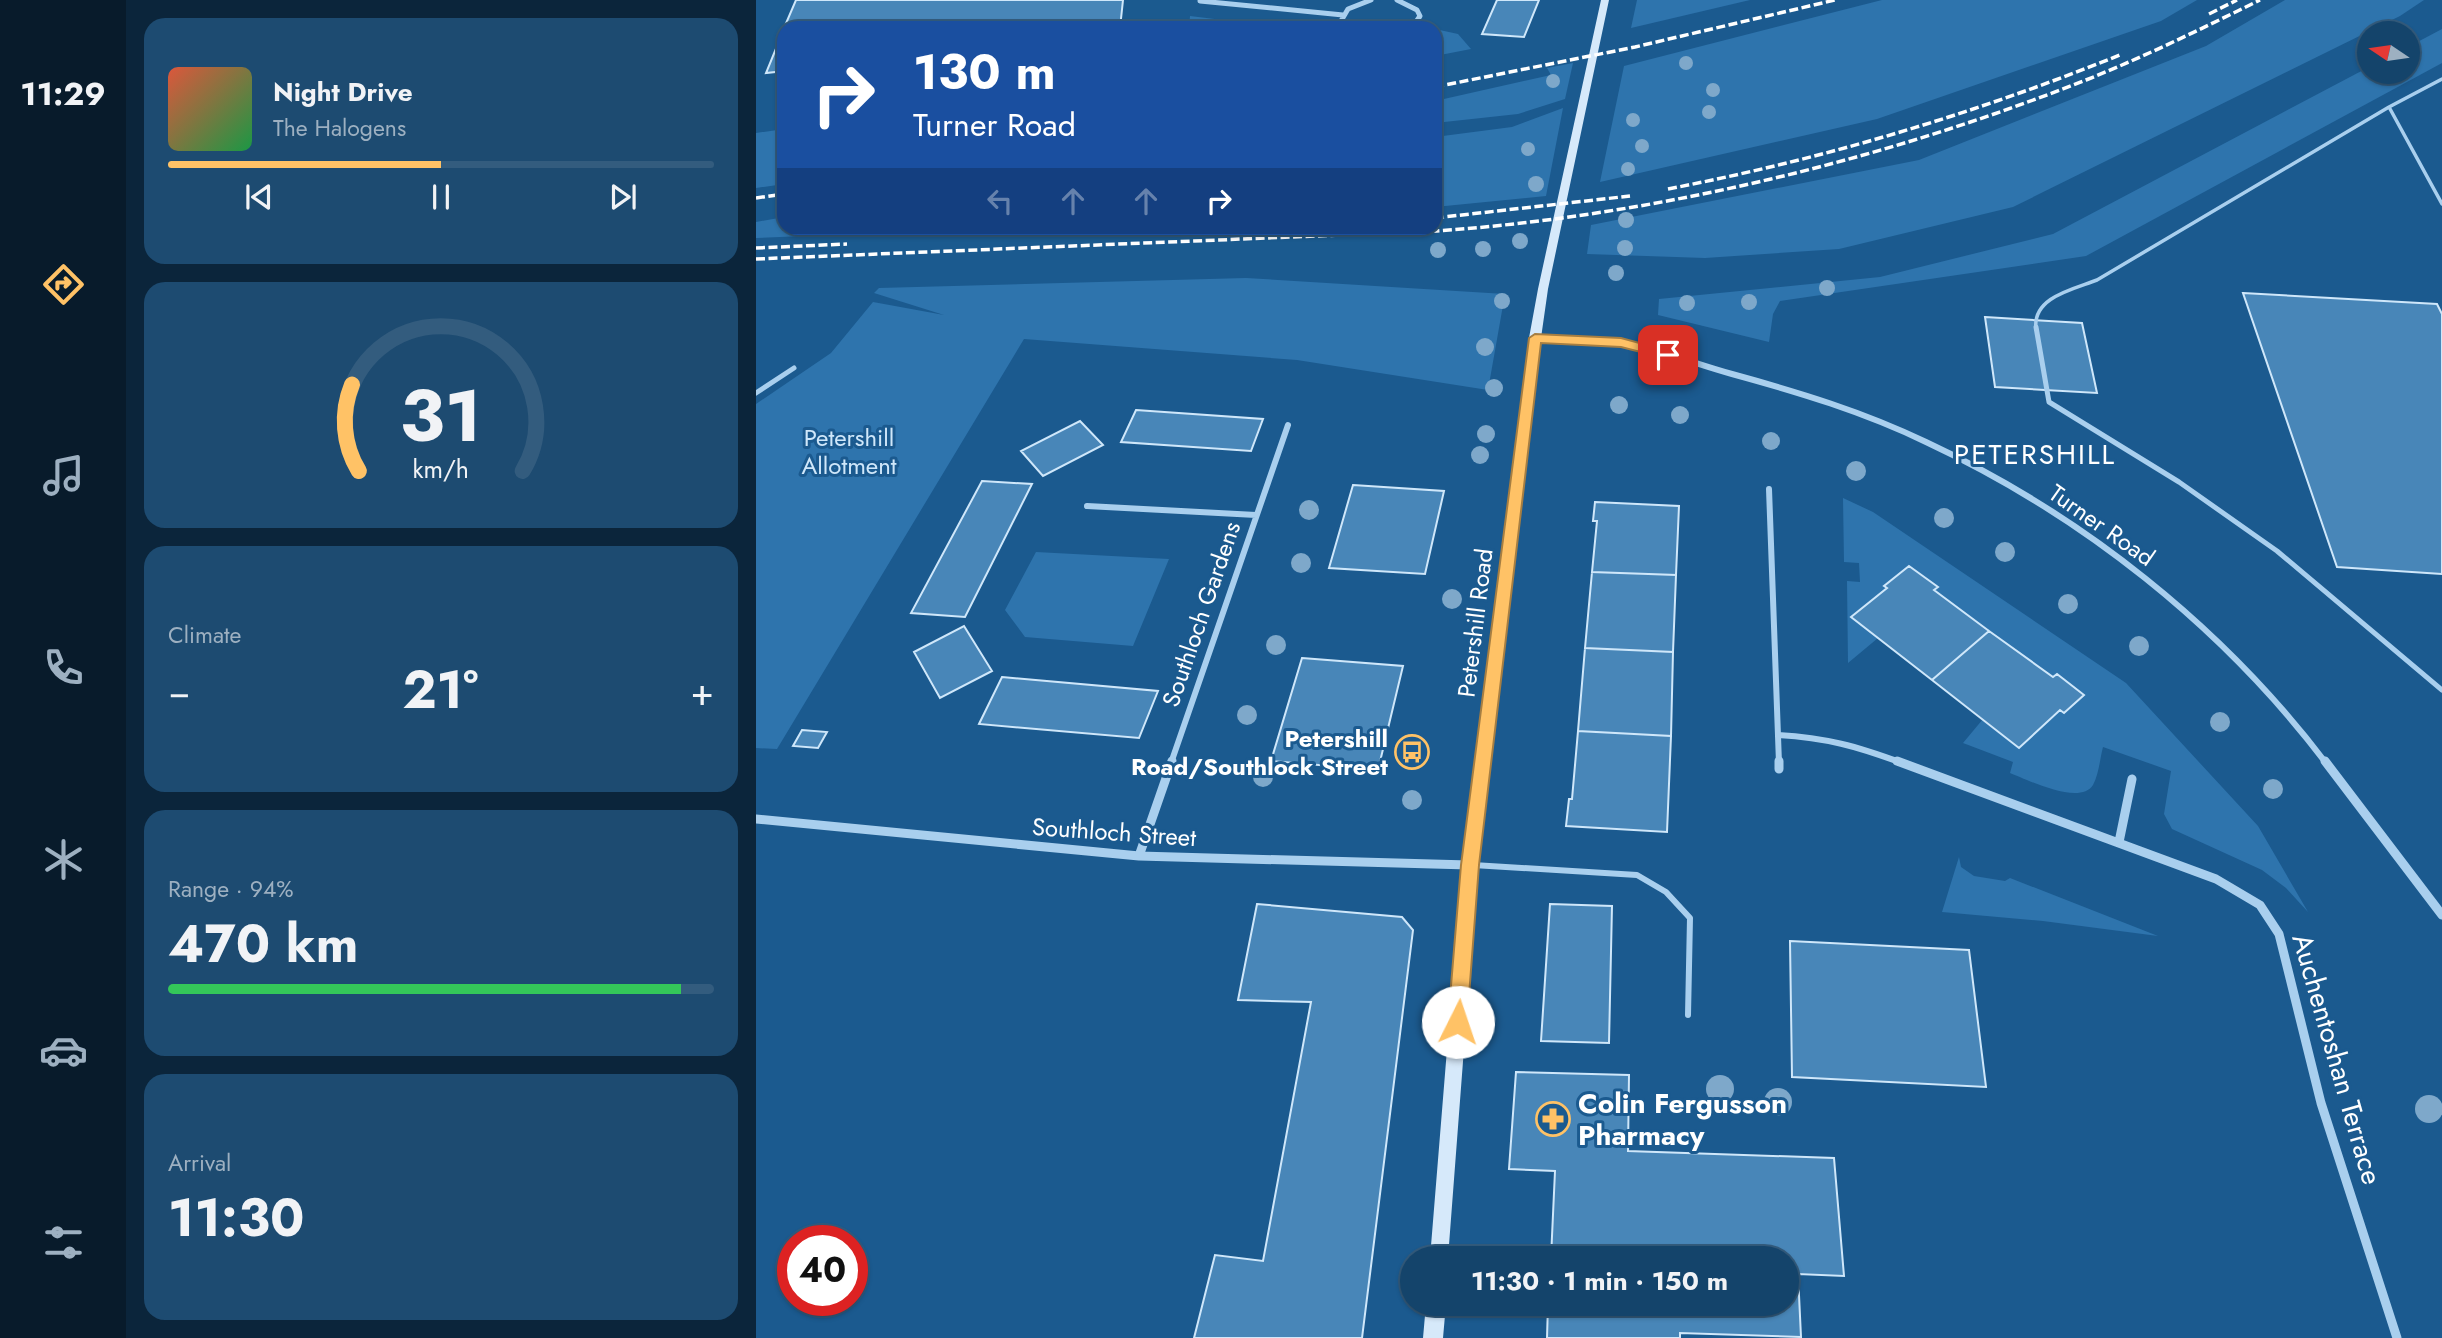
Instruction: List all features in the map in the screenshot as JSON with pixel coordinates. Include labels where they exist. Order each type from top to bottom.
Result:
[{"type":"street","points":[[1255,6],[1260,0]]},
{"type":"street","points":[[1341,21],[1343,15],[1356,4],[1371,0]]},
{"type":"street","points":[[1397,0],[1418,10],[1418,21]]},
{"type":"street","name":"Petershill Road","points":[[1440,1246],[1470,865],[1535,338],[1562,197],[1605,0]]},
{"type":"street","points":[[1200,1],[1343,15]]},
{"type":"street","name":"Turner Road","points":[[1535,338],[1621,343],[1811,396],[1925,441],[1989,474],[2058,516],[2126,562],[2182,608],[2279,704],[2332,769],[2442,915]]},
{"type":"street","name":"Southloch Gardens","points":[[1139,856],[1288,425]]},
{"type":"street","points":[[1769,489],[1779,769]]},
{"type":"street","points":[[1087,506],[1256,515]]},
{"type":"street","name":"Auchentoshan Terrace","points":[[1778,735],[1847,743],[2119,842],[2230,886],[2260,905],[2271,918],[2284,948],[2321,1103],[2397,1338]]},
{"type":"street","points":[[2119,842],[2132,779]]},
{"type":"street","name":"Southloch Street","points":[[756,819],[1139,856],[1470,865]]},
{"type":"street","points":[[1433,1338],[1435,1316]]},
{"type":"lane","points":[[2442,79],[2389,107],[2097,280],[2047,300],[2038,310],[2035,320],[2049,402],[2179,482],[2277,551],[2442,690]]},
{"type":"lane","points":[[2389,107],[2442,204]]},
{"type":"lane","points":[[756,393],[794,368]]},
{"type":"lane","points":[[1470,865],[1637,874],[1666,892],[1690,918],[1688,1015]]},
{"type":"green space","points":[[1637,0],[1750,0],[1631,28]]},
{"type":"green space","points":[[1882,0],[2197,0],[2161,21],[1877,119],[1600,182],[1624,66]]},
{"type":"green space","points":[[2285,0],[2424,0],[2390,21],[2357,21],[2357,37],[2013,207],[1839,249],[1705,258],[1587,254],[1591,225],[1919,160],[2206,46]]},
{"type":"green space","points":[[1190,16],[1231,21],[1190,21]]},
{"type":"green space","points":[[2442,29],[2442,63],[2420,75],[2420,41]]},
{"type":"green space","points":[[1442,31],[1458,34],[1471,49],[1442,55]]},
{"type":"green space","points":[[1573,63],[1565,99],[1518,114],[1442,122],[1442,99],[1551,75],[1547,68]]},
{"type":"green space","points":[[2357,73],[2357,84],[2403,84],[2086,256],[1780,301],[1773,314],[1769,342],[1658,315],[1659,299],[1880,277],[2053,234]]},
{"type":"green space","points":[[1563,108],[1546,196],[1442,206],[1442,136],[1512,127]]},
{"type":"green space","points":[[777,130],[777,185],[756,188],[756,133]]},
{"type":"green space","points":[[777,218],[777,235],[827,235],[756,238],[756,222]]},
{"type":"green space","name":"Petershill Allotment","points":[[1246,278],[1505,294],[1488,390],[1297,360],[1024,339],[777,749],[756,748],[756,404],[831,353],[873,302],[944,315],[874,293],[879,288]]},
{"type":"green space","points":[[1843,498],[1873,512],[2126,683],[2258,826],[2308,912],[2286,888],[2262,870],[2172,829],[2164,814],[2171,771],[2103,747],[2093,785],[2086,791],[2066,792],[2053,790],[2010,773],[2013,762],[1963,743],[1983,719],[2019,748],[2060,710],[2064,713],[2084,695],[2057,675],[2053,677],[1934,591],[1938,587],[1909,566],[1884,585],[1887,588],[1851,616],[1878,638],[1848,663],[1847,581],[1860,582],[1859,563],[1844,562]]},
{"type":"green space","points":[[1036,552],[1169,559],[1133,646],[1025,637],[1005,610]]},
{"type":"green space","points":[[1959,857],[1961,867],[1974,876],[2005,881],[2010,878],[2158,936],[2043,921],[1942,912]]},
{"type":"building","points":[[796,0],[1123,0],[1121,21],[787,21]]},
{"type":"building","points":[[1497,0],[1539,0],[1524,37],[1482,34]]},
{"type":"building","points":[[777,46],[777,72],[766,73]]},
{"type":"building","points":[[2243,293],[2437,304],[2442,314],[2442,574],[2337,567]]},
{"type":"building","points":[[1985,317],[2082,323],[2097,393],[1995,387]]},
{"type":"building","points":[[1136,410],[1263,419],[1251,451],[1121,442]]},
{"type":"building","points":[[1080,421],[1103,445],[1043,476],[1021,451]]},
{"type":"building","points":[[982,481],[1032,484],[965,617],[911,613]]},
{"type":"building","points":[[1353,485],[1444,491],[1425,574],[1329,568]]},
{"type":"building","points":[[1595,502],[1679,506],[1676,575],[1592,572],[1597,521],[1593,521]]},
{"type":"building","points":[[1909,566],[1938,587],[1934,590],[1989,631],[1932,680],[1851,617]]},
{"type":"building","points":[[1592,572],[1676,575],[1673,652],[1585,648]]},
{"type":"building","points":[[964,626],[992,671],[940,698],[914,652]]},
{"type":"building","points":[[1989,631],[2053,677],[2057,674],[2084,695],[2064,713],[2060,710],[2019,748],[1932,680]]},
{"type":"building","points":[[1585,648],[1673,652],[1671,736],[1578,731]]},
{"type":"building","points":[[1302,658],[1403,666],[1378,770],[1271,761]]},
{"type":"building","points":[[1002,677],[1158,691],[1139,738],[979,724]]},
{"type":"building","points":[[802,730],[827,732],[818,748],[793,746]]},
{"type":"building","points":[[1578,731],[1671,736],[1667,832],[1566,826],[1569,799],[1572,799]]},
{"type":"building","points":[[1257,904],[1402,917],[1413,930],[1362,1338],[1194,1338],[1215,1255],[1263,1261],[1311,1002],[1238,1000]]},
{"type":"building","points":[[1550,904],[1612,906],[1609,1043],[1541,1041]]},
{"type":"building","points":[[1790,941],[1969,950],[1986,1087],[1792,1077]]},
{"type":"building","points":[[1516,1072],[1629,1075],[1628,1151],[1834,1158],[1844,1276],[1799,1274],[1799,1246],[1552,1246],[1555,1171],[1509,1169]]},
{"type":"building","points":[[1799,1295],[1801,1337],[1680,1333],[1680,1338],[1547,1338],[1548,1316],[1799,1316]]},
{"type":"railway","points":[[1442,86],[1635,47],[1835,0]]},
{"type":"railway","points":[[2209,14],[2237,0]]},
{"type":"railway","points":[[1442,231],[1603,212],[1685,198],[1848,159],[1929,136],[2086,80],[2152,52],[2260,0]]},
{"type":"railway","points":[[1668,189],[1784,164],[1897,133],[2009,97],[2120,55]]},
{"type":"railway","points":[[756,198],[777,195]]},
{"type":"railway","points":[[1442,217],[1630,196]]},
{"type":"railway","points":[[756,259],[1340,235]]},
{"type":"railway","points":[[756,248],[847,244]]},
{"type":"place","name":"Petershill Road/Southlock Street","points":[[1412,752]]},
{"type":"place","name":"Colin Fergusson Pharmacy","points":[[1553,1119]]},
{"type":"district","name":"PETERSHILL","points":[[2035,454]]},
{"type":"route","points":[[1458,1022],[1470,865],[1535,338],[1621,343],[1668,355]]}]
